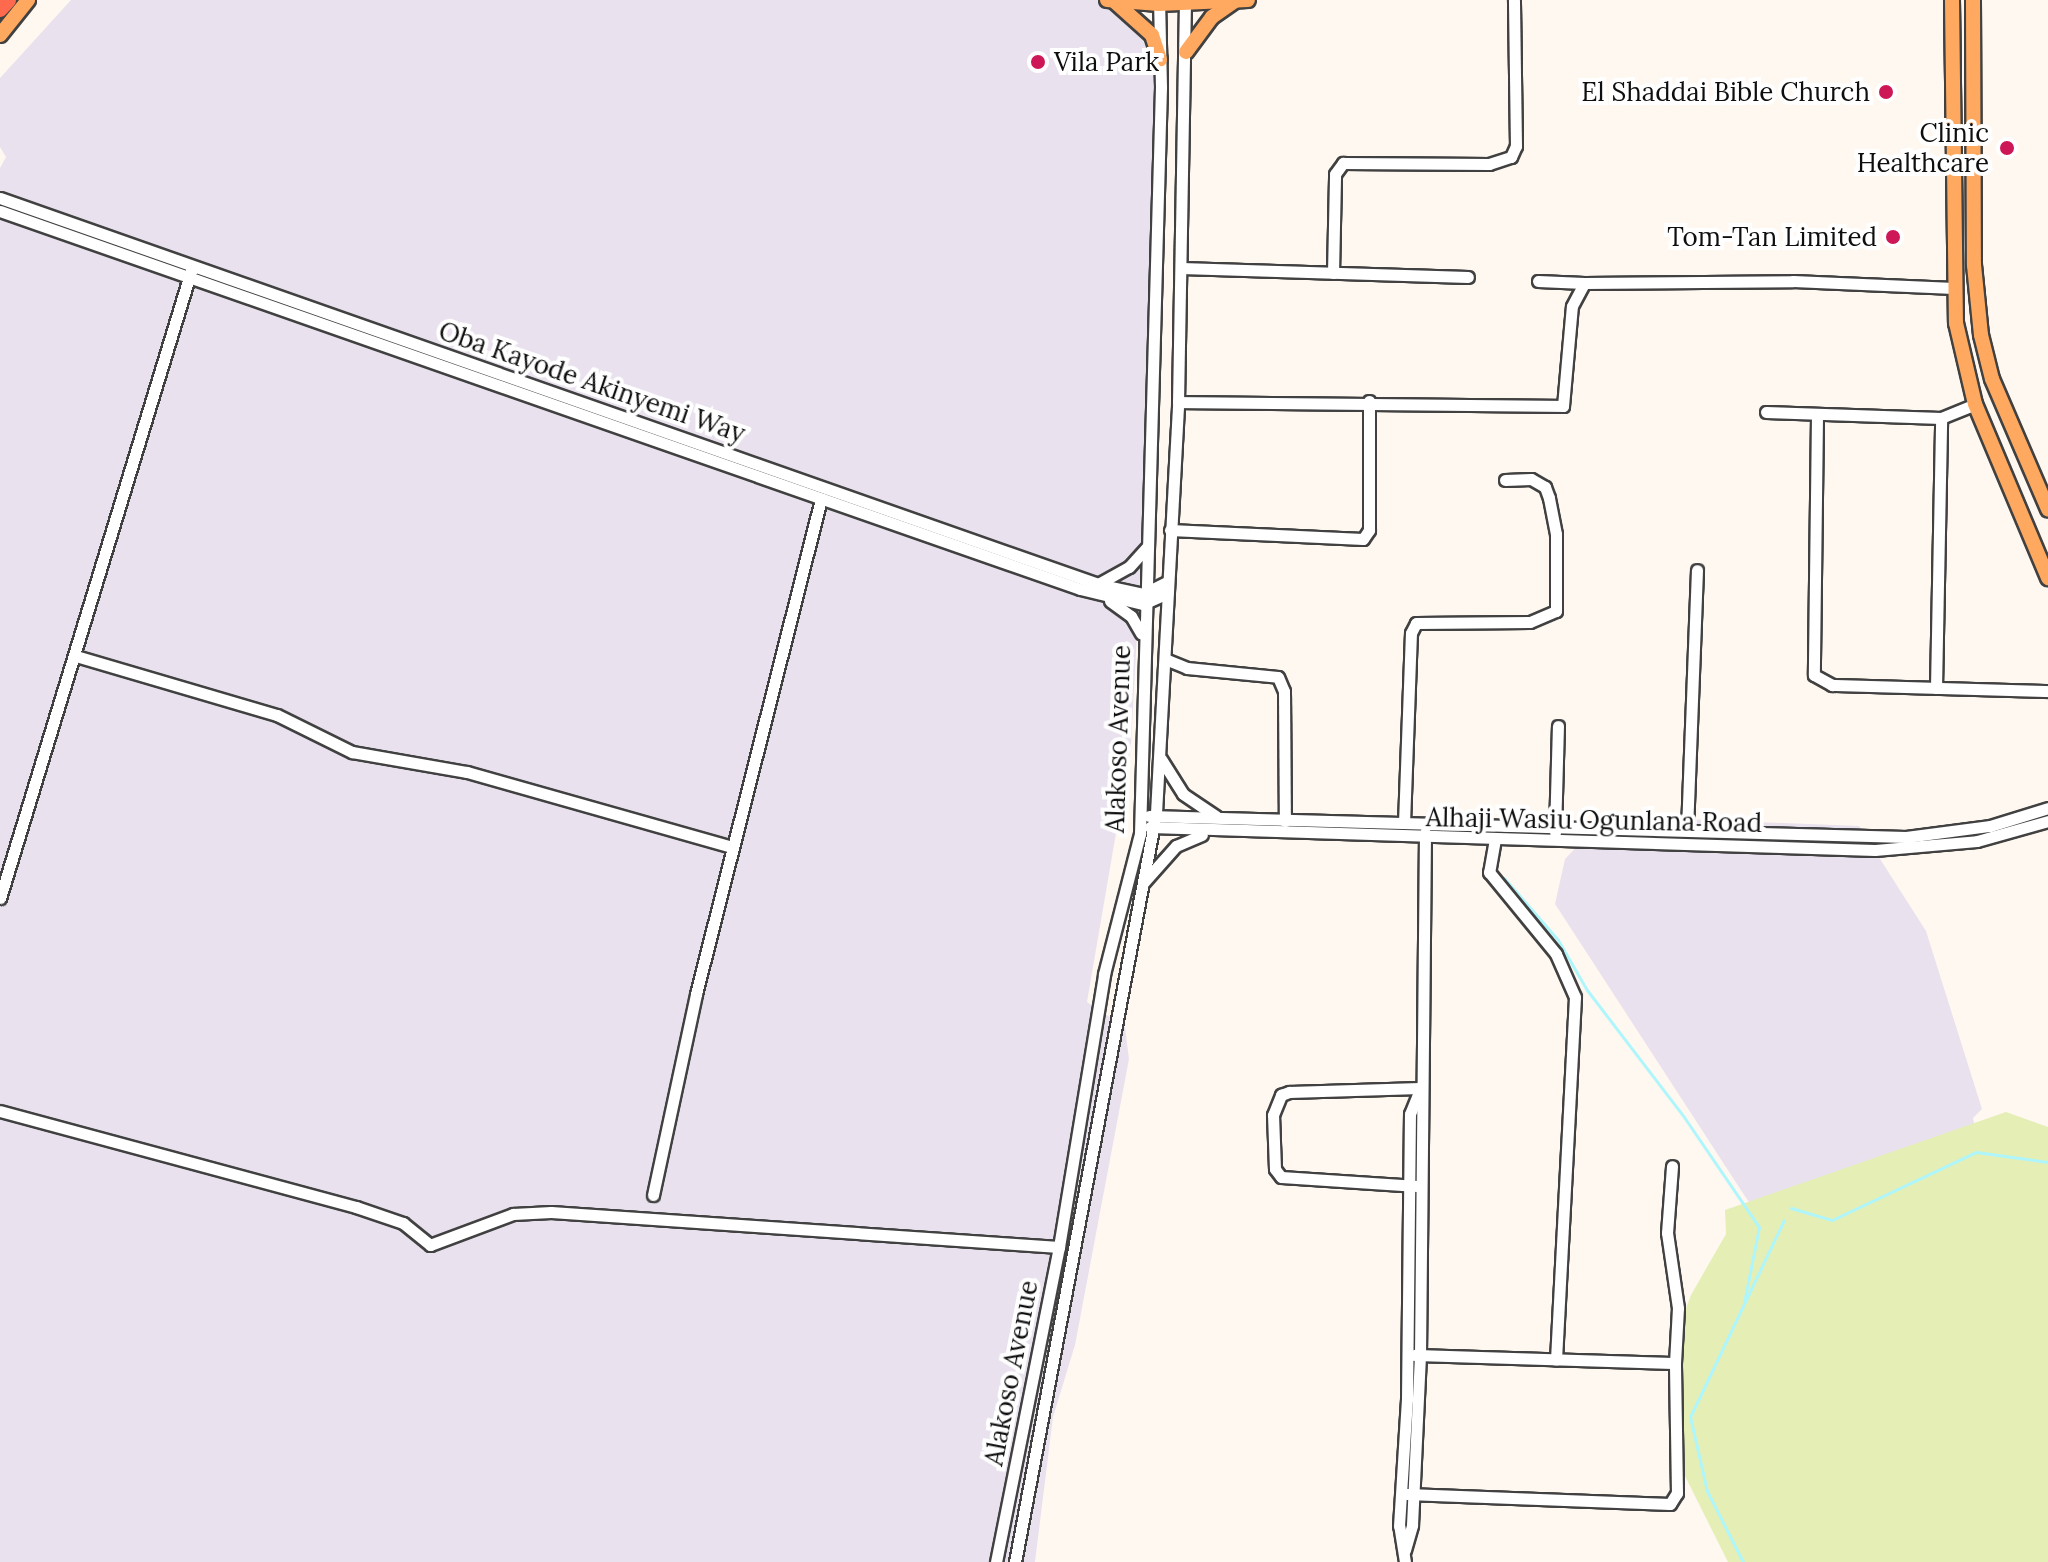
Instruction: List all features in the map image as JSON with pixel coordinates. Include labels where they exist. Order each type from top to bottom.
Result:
[{"type":"highway","points":[[0,9],[8,0]]},
{"type":"main road","points":[[0,35],[28,0]]},
{"type":"main road","points":[[1107,0],[1248,0]]},
{"type":"main road","points":[[1952,0],[1954,288],[1958,336],[1975,404],[2048,578]]},
{"type":"main road","points":[[1973,0],[1974,265],[1981,335],[1992,379],[2048,509]]},
{"type":"main road","points":[[1114,1],[1152,35],[1160,60]]},
{"type":"main road","points":[[1186,52],[1212,17],[1235,1]]},
{"type":"street","points":[[1333,273],[1335,174],[1343,163],[1489,164],[1511,157],[1516,146],[1514,0]]},
{"type":"street","name":"Alakoso Avenue","points":[[996,1562],[1059,1247],[1104,974],[1140,834],[1159,2]]},
{"type":"street","name":"Alakoso Avenue","points":[[1015,1562],[1155,818],[1161,759],[1178,402],[1185,2]]},
{"type":"street","name":"Oba Kayode Akinyemi Way","points":[[0,198],[191,271],[821,499],[1095,588],[1143,599]]},
{"type":"street","name":"Oba Kayode Akinyemi Way","points":[[0,211],[191,271],[1095,588]]},
{"type":"street","points":[[1181,268],[1468,277]]},
{"type":"street","points":[[0,898],[191,271]]},
{"type":"street","points":[[1538,281],[1793,281],[1954,288]]},
{"type":"street","points":[[1178,402],[1369,401],[1563,406],[1573,297],[1584,283]]},
{"type":"street","points":[[1170,530],[1363,539],[1369,530],[1369,401]]},
{"type":"street","points":[[1766,412],[1941,418],[1975,404]]},
{"type":"street","points":[[1817,416],[1811,669],[1818,680],[1832,685],[2048,691]]},
{"type":"street","points":[[1936,688],[1941,418]]},
{"type":"street","points":[[1404,823],[1411,633],[1416,623],[1530,622],[1556,611],[1556,534],[1549,498],[1538,482],[1505,480]]},
{"type":"street","points":[[653,1195],[732,847],[821,499]]},
{"type":"street","points":[[1146,666],[1140,627],[1121,607],[1095,588],[1129,567],[1148,546]]},
{"type":"street","points":[[1687,830],[1697,570]]},
{"type":"street","points":[[1143,599],[1168,587]]},
{"type":"street","points":[[76,656],[277,715],[323,742],[352,752],[481,775],[732,847]]},
{"type":"street","points":[[1165,659],[1187,668],[1278,677],[1284,691],[1285,821]]},
{"type":"street","points":[[1554,841],[1558,726]]},
{"type":"street","points":[[1161,759],[1190,801],[1224,819]]},
{"type":"street","name":"Alhaji Wasiu Ogunlana Road","points":[[1155,818],[1906,837],[1990,826],[2048,808]]},
{"type":"street","points":[[1140,821],[1155,818]]},
{"type":"street","points":[[1140,834],[1155,818]]},
{"type":"street","name":"Alhaji Wasiu Ogunlana Road","points":[[1155,818],[1217,831],[1875,850],[1977,841],[2048,821]]},
{"type":"street","points":[[1405,1556],[1426,1113],[1420,1088],[1425,823]]},
{"type":"street","points":[[1143,884],[1176,846],[1217,831]]},
{"type":"street","points":[[1495,839],[1489,872],[1556,954],[1575,997],[1556,1360]]},
{"type":"street","points":[[1414,1355],[1410,1114],[1420,1088]]},
{"type":"street","points":[[1420,1088],[1289,1092],[1281,1095],[1273,1115],[1275,1169],[1281,1177],[1423,1186]]},
{"type":"street","points":[[0,1111],[356,1207],[403,1223],[430,1245],[513,1214],[551,1212],[1059,1247]]},
{"type":"street","points":[[1407,1494],[1670,1504],[1677,1493],[1675,1363],[1678,1308],[1667,1233],[1672,1166]]},
{"type":"street","points":[[1414,1355],[1675,1363]]},
{"type":"shaded area","points":[[71,0],[1108,0],[1162,44],[1155,296],[1131,746],[1087,1002],[1125,1027],[1129,1059],[1075,1345],[1053,1417],[1035,1562],[0,1562],[0,168],[6,157],[0,147],[0,78]]},
{"type":"shaded area","points":[[1606,816],[1859,826],[1926,931],[1982,1109],[1973,1118],[1977,1138],[1799,1224],[1748,1201],[1555,904],[1565,859]]},
{"type":"green space","points":[[2006,1112],[2048,1127],[2048,1562],[1728,1562],[1682,1470],[1668,1356],[1691,1295],[1726,1234],[1725,1210]]},
{"type":"waterway","points":[[1504,878],[1558,940],[1587,990],[1684,1117],[1759,1227],[1744,1303]]},
{"type":"waterway","points":[[1791,1208],[1832,1220],[1976,1152],[2048,1162]]},
{"type":"waterway","points":[[1743,1562],[1707,1491],[1690,1417],[1784,1220]]},
{"type":"place","name":"Vila Park","points":[[1038,62]]},
{"type":"place","name":"El Shaddai Bible Church","points":[[1886,92]]},
{"type":"place","name":"Clinic Healthcare","points":[[2007,148]]},
{"type":"place","name":"Tom-Tan Limited","points":[[1893,237]]}]
